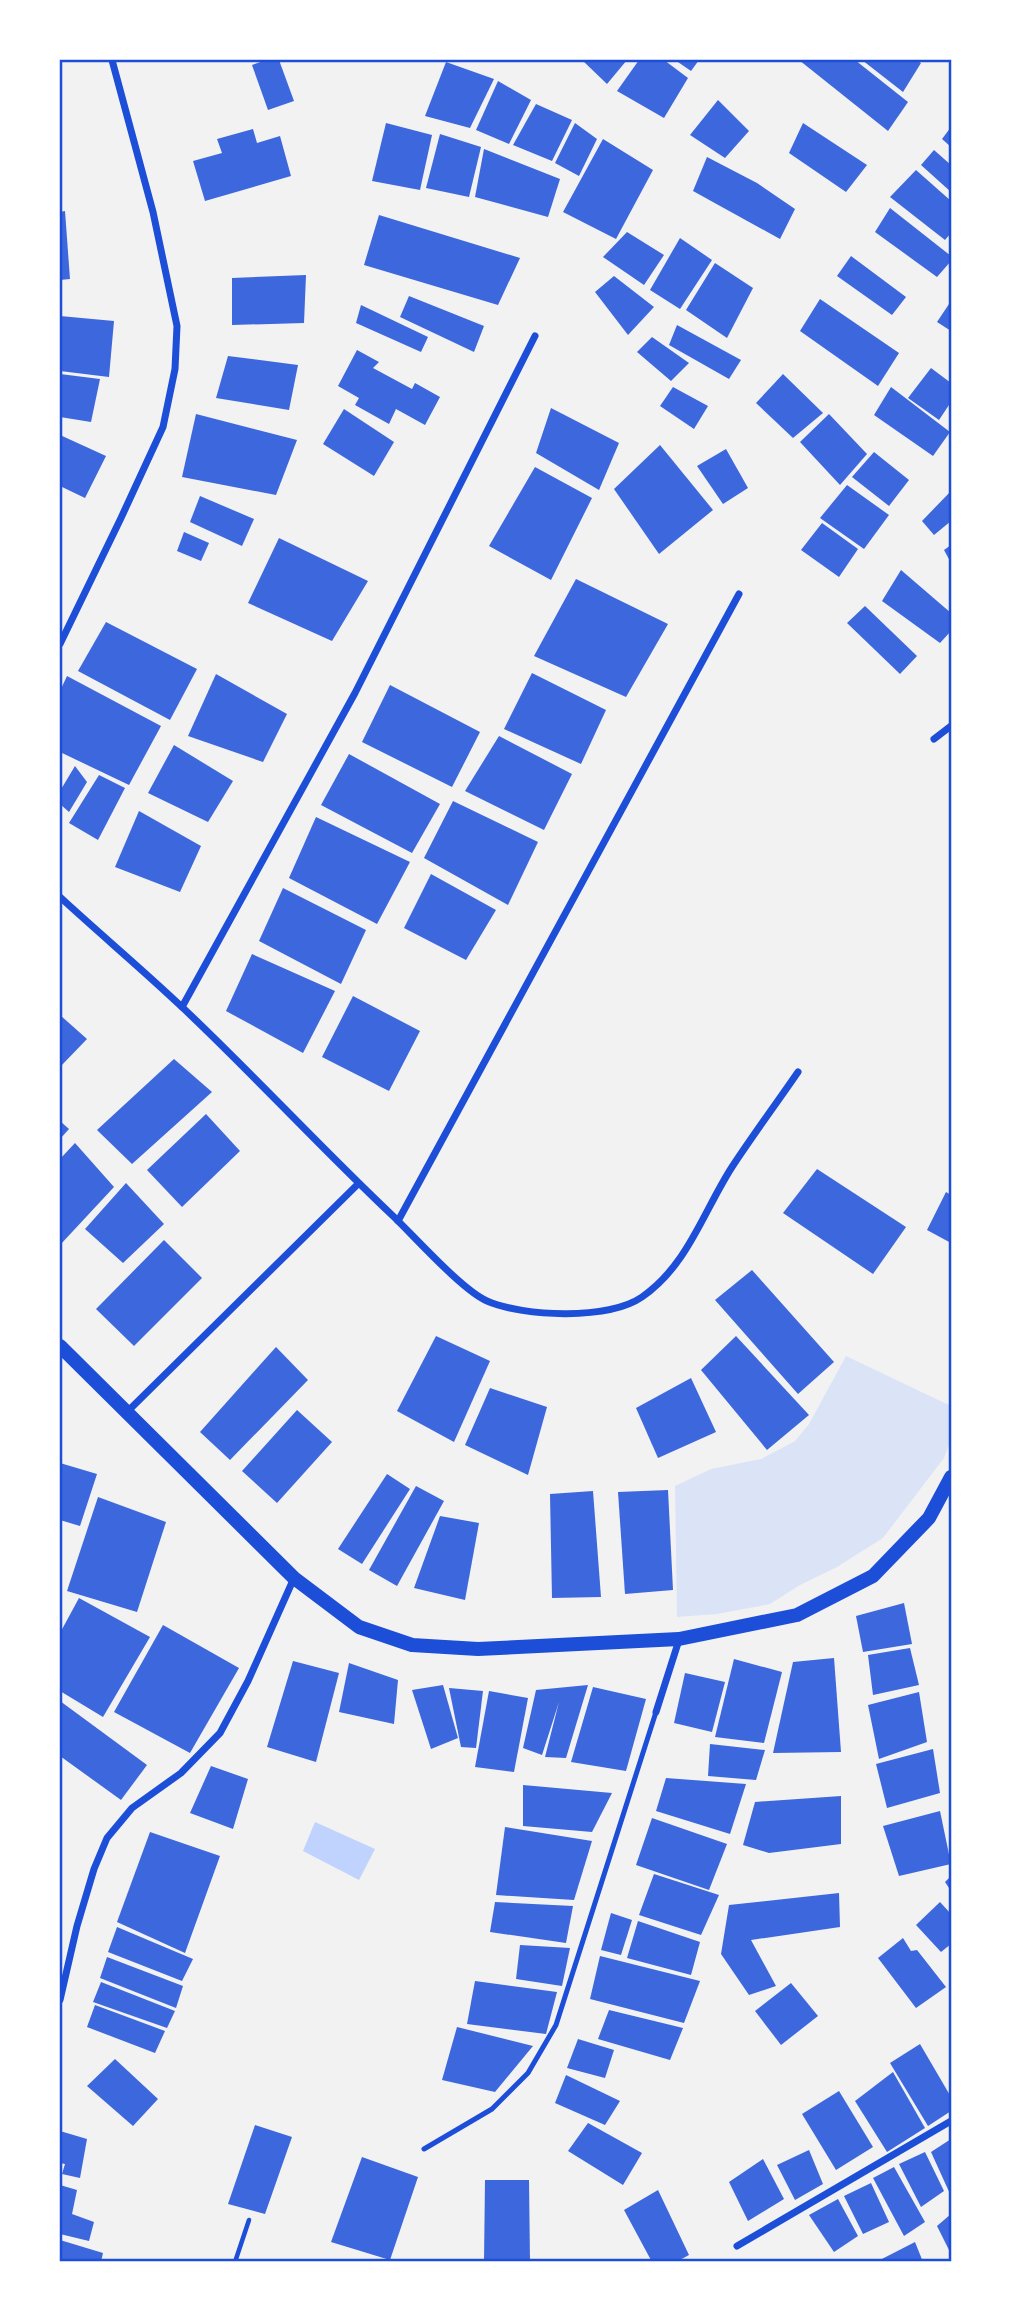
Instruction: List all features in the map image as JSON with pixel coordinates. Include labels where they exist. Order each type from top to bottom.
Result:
[{"type":"main road","points":[[60,1346],[294,1578],[359,1626],[412,1645],[478,1649],[679,1639],[797,1615],[873,1576],[929,1518],[951,1478]]},
{"type":"street","points":[[60,644],[163,427],[175,369],[177,326],[153,212],[112,60]]},
{"type":"street","points":[[183,1007],[355,693],[535,336]]},
{"type":"street","points":[[398,1221],[739,594]]},
{"type":"street","points":[[934,739],[951,726]]},
{"type":"street","points":[[60,897],[183,1007],[358,1184],[464,1284],[486,1300],[531,1311],[615,1310],[639,1299],[661,1283],[690,1246],[730,1169],[798,1072]]},
{"type":"street","points":[[127,1413],[358,1184]]},
{"type":"street","points":[[60,2000],[77,1926],[94,1869],[107,1838],[132,1808],[181,1773],[220,1733],[248,1681],[294,1578]]},
{"type":"street","points":[[656,1713],[679,1639]]},
{"type":"street","points":[[737,2246],[951,2121]]},
{"type":"lane","points":[[424,2149],[492,2109],[528,2073],[556,2025],[656,1713]]},
{"type":"path","points":[[235,2262],[249,2220]]},
{"type":"shaded area","points":[[846,1356],[951,1406],[951,1440],[944,1458],[883,1538],[837,1567],[800,1585],[770,1604],[717,1614],[677,1617],[675,1486],[711,1469],[761,1459],[795,1441],[809,1424]]},
{"type":"water","points":[[315,1822],[375,1849],[359,1880],[303,1851]]},
{"type":"building","points":[[266,60],[279,60],[294,101],[268,110],[252,65]]},
{"type":"building","points":[[582,60],[627,60],[607,84]]},
{"type":"building","points":[[639,60],[664,60],[688,78],[664,118],[617,91]]},
{"type":"building","points":[[675,60],[699,60],[691,71]]},
{"type":"building","points":[[799,60],[855,60],[908,102],[888,131]]},
{"type":"building","points":[[862,60],[916,60],[921,63],[903,92]]},
{"type":"building","points":[[446,62],[494,79],[470,128],[425,116]]},
{"type":"building","points":[[498,81],[531,100],[509,144],[476,130]]},
{"type":"building","points":[[718,100],[749,131],[725,158],[690,135]]},
{"type":"building","points":[[536,104],[572,120],[552,161],[513,145]]},
{"type":"building","points":[[386,123],[432,135],[420,190],[372,181]]},
{"type":"building","points":[[575,123],[597,139],[579,176],[555,163]]},
{"type":"building","points":[[803,123],[867,165],[846,192],[789,153]]},
{"type":"building","points":[[951,127],[951,147],[942,139]]},
{"type":"building","points":[[253,129],[257,143],[280,136],[291,176],[205,201],[193,161],[222,153],[217,139]]},
{"type":"building","points":[[440,134],[481,147],[469,197],[426,188]]},
{"type":"building","points":[[603,139],[653,170],[616,239],[563,212]]},
{"type":"building","points":[[484,149],[560,179],[548,217],[475,197]]},
{"type":"building","points":[[934,150],[951,165],[951,192],[921,165]]},
{"type":"building","points":[[707,157],[757,183],[795,209],[780,239],[693,191]]},
{"type":"building","points":[[916,170],[951,201],[951,233],[945,240],[890,197]]},
{"type":"building","points":[[890,208],[951,256],[951,261],[937,277],[875,232]]},
{"type":"building","points":[[65,211],[70,279],[60,280],[60,212]]},
{"type":"building","points":[[379,215],[520,258],[498,305],[364,265]]},
{"type":"building","points":[[627,232],[664,255],[644,285],[603,257]]},
{"type":"building","points":[[680,238],[712,260],[680,309],[650,290]]},
{"type":"building","points":[[851,256],[906,297],[892,315],[837,276]]},
{"type":"building","points":[[715,263],[753,288],[727,338],[686,310]]},
{"type":"building","points":[[306,275],[304,323],[232,325],[232,278]]},
{"type":"building","points":[[614,276],[654,307],[628,335],[595,292]]},
{"type":"building","points":[[409,296],[484,326],[474,352],[400,317]]},
{"type":"building","points":[[820,299],[899,353],[878,386],[800,331]]},
{"type":"building","points":[[951,301],[951,331],[937,322]]},
{"type":"building","points":[[361,305],[428,337],[421,352],[356,323]]},
{"type":"building","points":[[60,316],[114,321],[109,377],[60,371]]},
{"type":"building","points":[[677,325],[741,360],[729,379],[669,345]]},
{"type":"building","points":[[652,337],[689,363],[671,381],[637,352]]},
{"type":"building","points":[[357,350],[379,362],[373,368],[412,389],[415,383],[440,397],[425,425],[396,409],[389,424],[355,405],[359,398],[338,386]]},
{"type":"building","points":[[228,356],[298,365],[289,410],[216,398]]},
{"type":"building","points":[[931,368],[951,383],[951,402],[939,420],[908,398]]},
{"type":"building","points":[[60,374],[100,379],[91,422],[60,417]]},
{"type":"building","points":[[783,374],[823,413],[793,438],[756,403]]},
{"type":"building","points":[[673,387],[708,406],[694,429],[660,406]]},
{"type":"building","points":[[891,387],[950,432],[933,456],[874,415]]},
{"type":"building","points":[[551,408],[619,443],[599,490],[536,453]]},
{"type":"building","points":[[344,409],[394,442],[374,476],[323,444]]},
{"type":"building","points":[[196,414],[297,440],[276,495],[182,477]]},
{"type":"building","points":[[829,414],[867,454],[840,485],[800,442]]},
{"type":"building","points":[[60,435],[106,456],[85,498],[60,486]]},
{"type":"building","points":[[660,445],[713,510],[659,554],[614,489]]},
{"type":"building","points":[[726,449],[748,488],[723,504],[697,466]]},
{"type":"building","points":[[874,452],[909,480],[889,506],[852,477]]},
{"type":"building","points":[[535,467],[592,498],[551,580],[489,546]]},
{"type":"building","points":[[847,485],[889,515],[864,549],[820,518]]},
{"type":"building","points":[[951,491],[951,521],[934,535],[922,521]]},
{"type":"building","points":[[200,496],[254,519],[242,546],[190,522]]},
{"type":"building","points":[[822,523],[858,549],[839,577],[801,550]]},
{"type":"building","points":[[184,532],[209,543],[201,561],[177,551]]},
{"type":"building","points":[[279,538],[368,581],[332,641],[248,603]]},
{"type":"building","points":[[951,545],[951,563],[944,550]]},
{"type":"building","points":[[901,570],[951,613],[951,631],[940,643],[882,601]]},
{"type":"building","points":[[576,579],[668,624],[626,697],[534,656]]},
{"type":"building","points":[[865,606],[917,656],[900,674],[847,623]]},
{"type":"building","points":[[106,622],[197,669],[170,720],[78,671]]},
{"type":"building","points":[[532,673],[606,710],[581,764],[504,729]]},
{"type":"building","points":[[216,674],[287,714],[263,762],[188,736]]},
{"type":"building","points":[[67,676],[161,726],[129,785],[60,752],[60,691]]},
{"type":"building","points":[[390,685],[480,732],[452,787],[362,742]]},
{"type":"building","points":[[499,736],[572,774],[544,830],[465,791]]},
{"type":"building","points":[[174,745],[233,781],[208,822],[148,793]]},
{"type":"building","points":[[349,754],[440,804],[412,853],[321,805]]},
{"type":"building","points":[[75,766],[87,782],[69,812],[60,804],[60,791]]},
{"type":"building","points":[[99,775],[125,788],[98,840],[69,823]]},
{"type":"building","points":[[453,801],[538,842],[508,905],[424,858]]},
{"type":"building","points":[[139,811],[201,846],[180,892],[115,867]]},
{"type":"building","points":[[316,817],[410,862],[377,924],[289,878]]},
{"type":"building","points":[[431,874],[496,910],[466,960],[404,928]]},
{"type":"building","points":[[283,888],[366,930],[341,984],[259,941]]},
{"type":"building","points":[[252,954],[335,991],[303,1053],[226,1011]]},
{"type":"building","points":[[353,996],[420,1031],[389,1091],[322,1057]]},
{"type":"building","points":[[60,1015],[87,1039],[60,1067]]},
{"type":"building","points":[[174,1059],[212,1092],[132,1164],[97,1130]]},
{"type":"building","points":[[206,1114],[240,1151],[182,1207],[147,1170]]},
{"type":"building","points":[[60,1121],[69,1129],[60,1139]]},
{"type":"building","points":[[75,1143],[114,1187],[60,1245],[60,1159]]},
{"type":"building","points":[[817,1169],[906,1227],[873,1274],[783,1213]]},
{"type":"building","points":[[126,1183],[164,1224],[123,1263],[85,1229]]},
{"type":"building","points":[[946,1192],[951,1195],[951,1243],[927,1230]]},
{"type":"building","points":[[164,1240],[202,1278],[134,1346],[96,1309]]},
{"type":"building","points":[[752,1270],[834,1362],[798,1394],[715,1300]]},
{"type":"building","points":[[436,1336],[490,1361],[454,1442],[397,1411]]},
{"type":"building","points":[[736,1336],[809,1415],[767,1450],[701,1370]]},
{"type":"building","points":[[276,1347],[308,1380],[230,1460],[200,1432]]},
{"type":"building","points":[[691,1378],[716,1432],[658,1458],[636,1408]]},
{"type":"building","points":[[490,1388],[547,1407],[528,1475],[465,1445]]},
{"type":"building","points":[[297,1410],[332,1442],[277,1503],[242,1471]]},
{"type":"building","points":[[60,1463],[97,1474],[80,1526],[60,1520]]},
{"type":"building","points":[[387,1474],[410,1489],[362,1564],[338,1549]]},
{"type":"building","points":[[416,1486],[444,1501],[397,1586],[369,1570]]},
{"type":"building","points":[[668,1490],[673,1590],[625,1594],[618,1492]]},
{"type":"building","points":[[593,1491],[601,1597],[552,1598],[550,1494]]},
{"type":"building","points":[[98,1497],[166,1522],[137,1612],[67,1591]]},
{"type":"building","points":[[440,1516],[479,1523],[465,1600],[414,1588]]},
{"type":"building","points":[[79,1598],[150,1637],[103,1717],[60,1691],[60,1633]]},
{"type":"building","points":[[904,1603],[912,1644],[863,1652],[856,1616]]},
{"type":"building","points":[[163,1625],[239,1668],[190,1753],[114,1712]]},
{"type":"building","points":[[910,1648],[919,1685],[873,1695],[868,1655]]},
{"type":"building","points":[[834,1658],[841,1752],[773,1753],[793,1662]]},
{"type":"building","points":[[734,1659],[782,1672],[764,1743],[715,1737]]},
{"type":"building","points":[[293,1661],[339,1673],[316,1762],[267,1747]]},
{"type":"building","points":[[349,1663],[398,1680],[394,1724],[339,1712]]},
{"type":"building","points":[[685,1673],[725,1682],[712,1732],[674,1723]]},
{"type":"building","points":[[443,1685],[458,1738],[431,1749],[412,1690]]},
{"type":"building","points":[[588,1685],[566,1758],[545,1757],[559,1702],[542,1755],[523,1748],[536,1690]]},
{"type":"building","points":[[593,1687],[646,1699],[626,1771],[571,1762]]},
{"type":"building","points":[[449,1688],[483,1691],[476,1748],[461,1747]]},
{"type":"building","points":[[489,1691],[528,1698],[514,1772],[475,1767]]},
{"type":"building","points":[[919,1692],[927,1742],[879,1759],[868,1705]]},
{"type":"building","points":[[60,1701],[147,1765],[121,1800],[60,1756]]},
{"type":"building","points":[[710,1744],[765,1750],[756,1780],[708,1776]]},
{"type":"building","points":[[933,1749],[940,1793],[887,1808],[876,1764]]},
{"type":"building","points":[[211,1766],[248,1779],[233,1829],[190,1813]]},
{"type":"building","points":[[666,1778],[746,1784],[730,1834],[656,1811]]},
{"type":"building","points":[[523,1785],[612,1793],[592,1832],[523,1826]]},
{"type":"building","points":[[841,1796],[841,1844],[769,1853],[743,1845],[755,1802]]},
{"type":"building","points":[[940,1811],[951,1864],[899,1876],[883,1826]]},
{"type":"building","points":[[652,1818],[727,1844],[709,1890],[636,1865]]},
{"type":"building","points":[[505,1827],[592,1841],[574,1900],[496,1895]]},
{"type":"building","points":[[150,1832],[220,1856],[185,1953],[117,1922]]},
{"type":"building","points":[[654,1874],[719,1895],[701,1935],[639,1915]]},
{"type":"building","points":[[951,1876],[951,1891],[945,1882]]},
{"type":"building","points":[[839,1893],[840,1927],[751,1940],[776,1986],[749,1995],[721,1954],[729,1905]]},
{"type":"building","points":[[495,1902],[573,1906],[566,1943],[490,1932]]},
{"type":"building","points":[[940,1902],[951,1914],[951,1944],[941,1952],[916,1925]]},
{"type":"building","points":[[611,1913],[632,1920],[621,1955],[601,1950]]},
{"type":"building","points":[[638,1921],[700,1942],[691,1975],[627,1958]]},
{"type":"building","points":[[117,1927],[193,1959],[182,1981],[108,1952]]},
{"type":"building","points":[[903,1938],[911,1951],[917,1950],[946,1987],[916,2008],[878,1958]]},
{"type":"building","points":[[520,1945],[570,1948],[562,1986],[516,1979]]},
{"type":"building","points":[[600,1956],[700,1981],[684,2023],[590,1999]]},
{"type":"building","points":[[107,1957],[183,1986],[176,2008],[100,1978]]},
{"type":"building","points":[[475,1981],[557,1992],[546,2034],[467,2024]]},
{"type":"building","points":[[101,1982],[175,2011],[167,2028],[93,2002]]},
{"type":"building","points":[[791,1983],[818,2016],[781,2045],[755,2011]]},
{"type":"building","points":[[95,2005],[165,2031],[155,2053],[87,2027]]},
{"type":"building","points":[[609,2010],[683,2028],[670,2060],[598,2039]]},
{"type":"building","points":[[457,2027],[533,2046],[495,2092],[442,2080]]},
{"type":"building","points":[[578,2039],[614,2050],[605,2078],[567,2068]]},
{"type":"building","points":[[920,2044],[951,2097],[951,2111],[928,2126],[890,2063]]},
{"type":"building","points":[[115,2059],[158,2099],[133,2126],[87,2086]]},
{"type":"building","points":[[893,2072],[925,2128],[887,2152],[855,2101]]},
{"type":"building","points":[[566,2075],[620,2101],[605,2125],[555,2103]]},
{"type":"building","points":[[839,2091],[873,2147],[836,2170],[802,2114]]},
{"type":"building","points":[[588,2123],[642,2153],[623,2185],[568,2151]]},
{"type":"building","points":[[255,2125],[292,2137],[265,2214],[228,2204]]},
{"type":"building","points":[[60,2131],[87,2139],[80,2178],[62,2174],[65,2164],[60,2163]]},
{"type":"building","points":[[951,2139],[951,2196],[931,2152]]},
{"type":"building","points":[[809,2150],[823,2184],[795,2200],[777,2165]]},
{"type":"building","points":[[925,2152],[944,2191],[921,2207],[899,2164]]},
{"type":"building","points":[[362,2157],[418,2177],[390,2260],[331,2242]]},
{"type":"building","points":[[763,2159],[784,2199],[748,2221],[729,2182]]},
{"type":"building","points":[[894,2167],[925,2222],[904,2236],[873,2178]]},
{"type":"building","points":[[485,2180],[529,2180],[530,2262],[484,2262]]},
{"type":"building","points":[[871,2183],[889,2222],[863,2234],[844,2196]]},
{"type":"building","points":[[60,2185],[77,2190],[72,2214],[94,2222],[89,2241],[60,2234]]},
{"type":"building","points":[[658,2190],[689,2255],[676,2262],[652,2262],[624,2210]]},
{"type":"building","points":[[838,2199],[858,2236],[834,2252],[809,2215]]},
{"type":"building","points":[[951,2214],[951,2254],[937,2226]]},
{"type":"building","points":[[60,2240],[103,2253],[101,2262],[60,2262]]},
{"type":"building","points":[[915,2242],[923,2262],[876,2262]]}]
